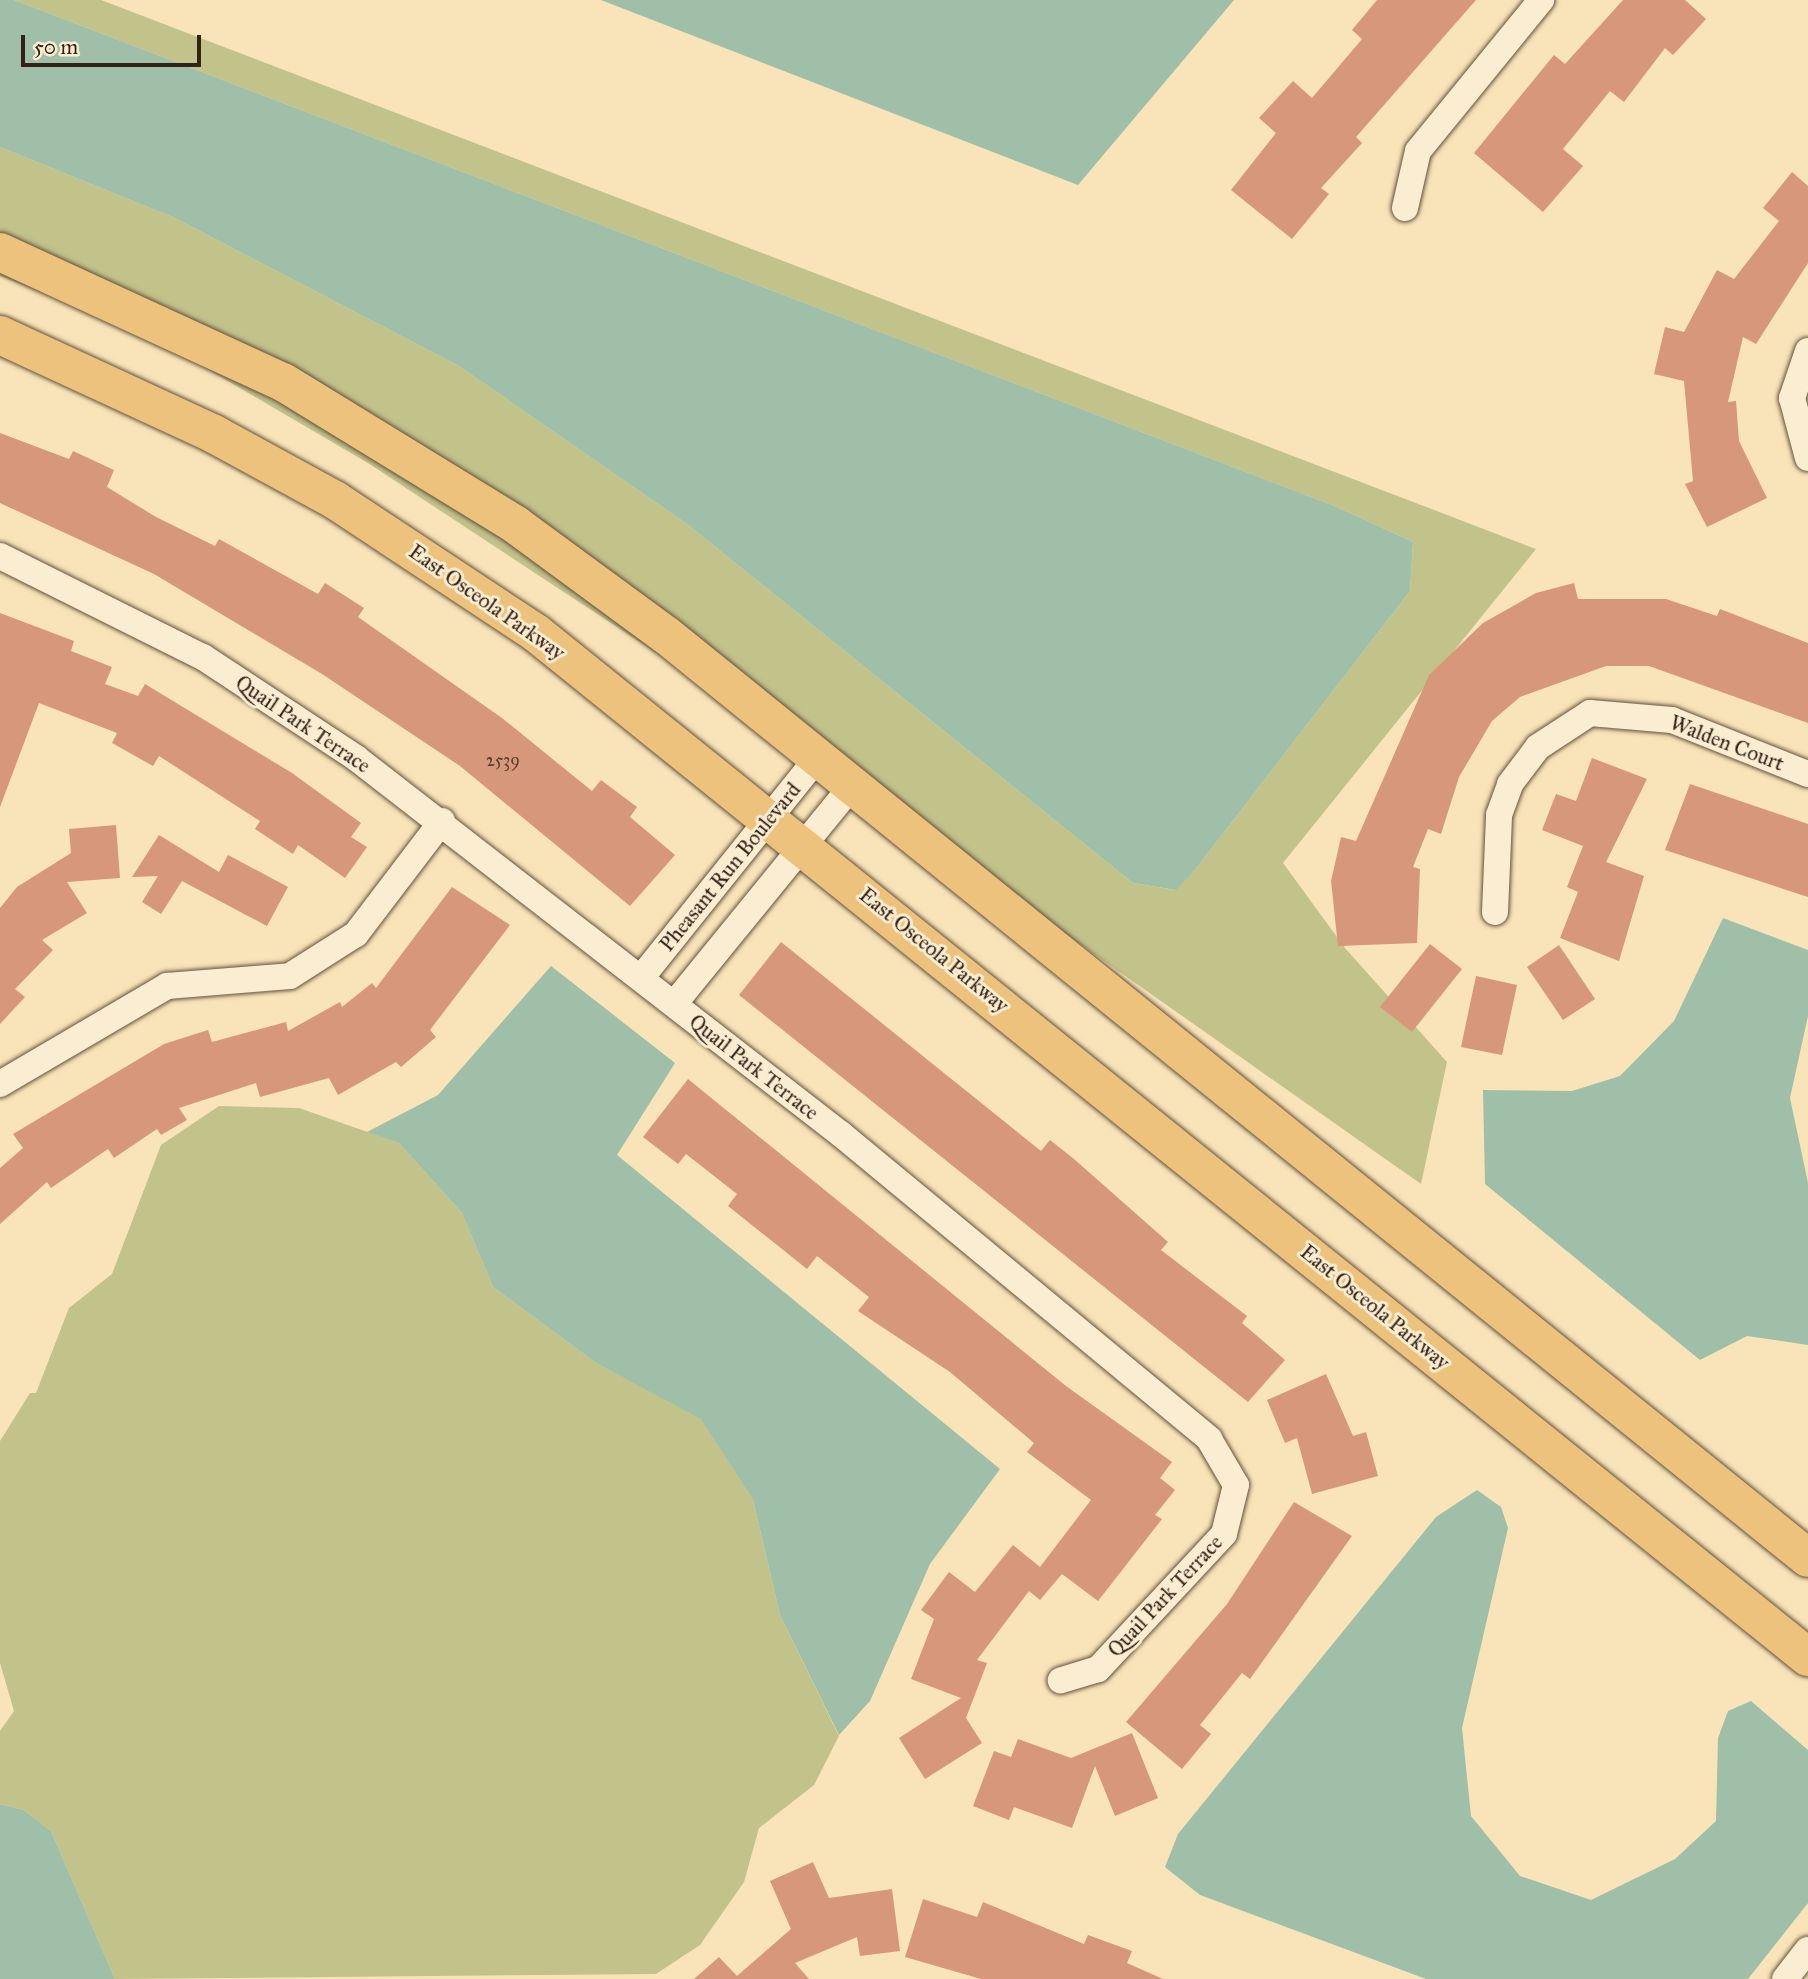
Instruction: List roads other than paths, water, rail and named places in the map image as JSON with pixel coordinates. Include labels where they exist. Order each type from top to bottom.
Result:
[{"type":"main road","points":[[0,251],[184,332],[390,443],[666,635],[1808,1558]]},
{"type":"main road","name":"East Osceola Parkway","points":[[0,335],[214,434],[335,500],[536,633],[770,817],[1808,1657]]},
{"type":"street","points":[[1405,208],[1418,151],[1541,0]]},
{"type":"street","points":[[1808,351],[1793,398],[1808,458]]},
{"type":"street","name":"Quail Park Terrace","points":[[0,556],[202,657],[442,821],[674,1004],[1209,1439],[1236,1485],[1224,1534],[1098,1669],[1062,1679]]},
{"type":"street","name":"Walden Court","points":[[1495,912],[1499,815],[1510,784],[1538,747],[1590,713],[1672,720],[1808,774]]},
{"type":"street","name":"Pheasant Run Boulevard","points":[[641,978],[818,757]]},
{"type":"street","name":"Pheasant Run Boulevard","points":[[674,1004],[852,786]]},
{"type":"street","points":[[0,1084],[167,986],[290,976],[356,934],[442,821]]},
{"type":"street","points":[[1788,1978],[1808,1950]]}]
